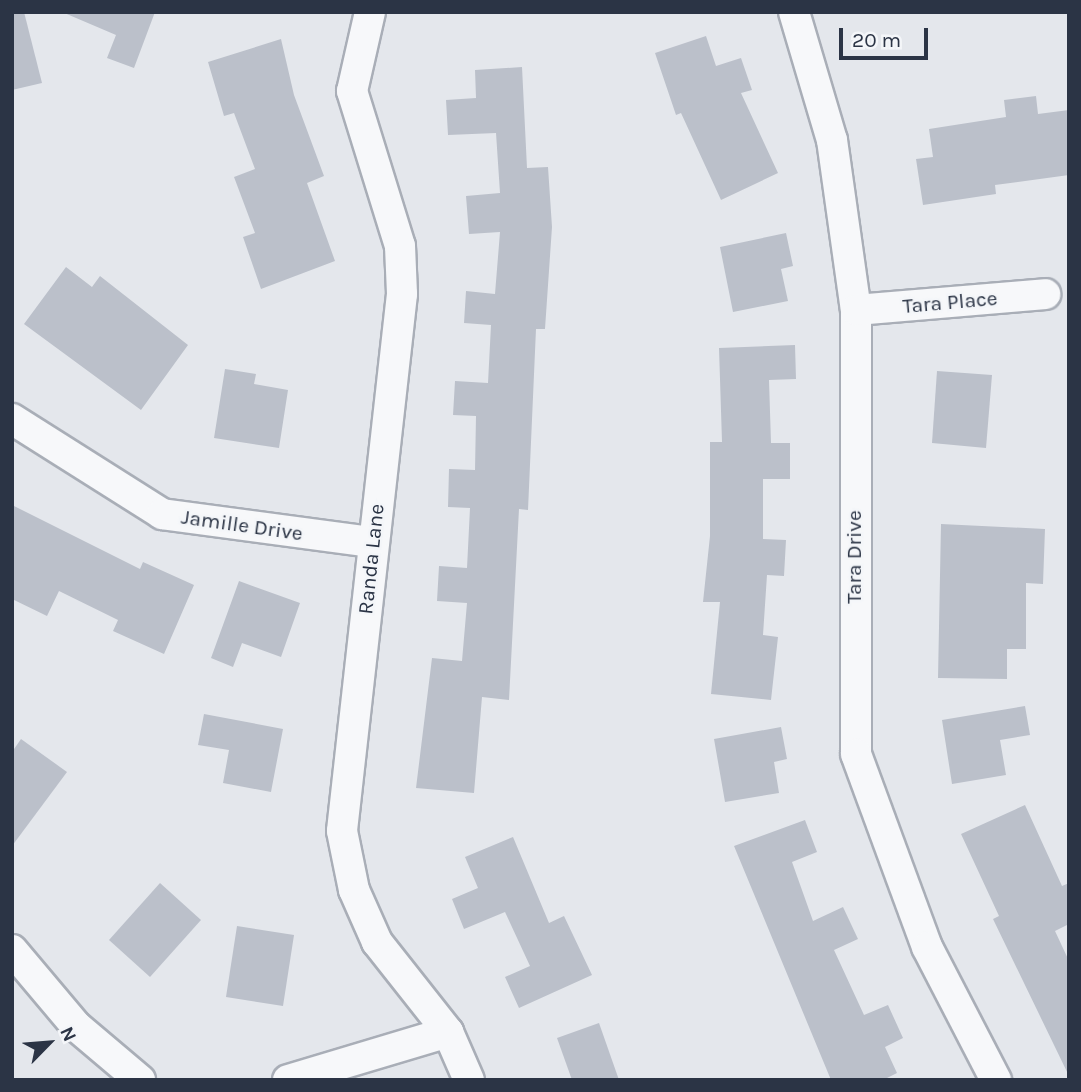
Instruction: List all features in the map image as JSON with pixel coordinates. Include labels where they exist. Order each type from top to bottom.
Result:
[{"type":"street","name":"Randa Lane","points":[[370,12],[352,91],[400,246],[402,294],[372,542],[342,831],[354,890],[377,942],[449,1032],[469,1080]]},
{"type":"street","name":"Tara Drive","points":[[794,12],[832,140],[856,310],[856,754],[928,947],[996,1080]]},
{"type":"street","name":"Tara Place","points":[[856,310],[1045,294]]},
{"type":"street","name":"Jamille Drive","points":[[12,419],[162,514],[372,542]]},
{"type":"street","points":[[12,950],[76,1026],[140,1080]]},
{"type":"street","points":[[288,1080],[449,1032]]},
{"type":"building","points":[[12,12],[24,12],[42,83],[12,90]]},
{"type":"building","points":[[62,12],[155,12],[134,68],[107,58],[116,35]]},
{"type":"building","points":[[706,36],[716,66],[741,58],[752,90],[741,93],[778,173],[721,200],[681,113],[676,115],[655,53]]},
{"type":"building","points":[[281,39],[294,95],[324,176],[307,183],[335,261],[261,289],[243,237],[255,233],[234,177],[255,169],[234,113],[224,116],[208,62]]},
{"type":"building","points":[[522,67],[527,168],[548,167],[552,227],[545,329],[536,329],[528,510],[519,509],[509,700],[482,697],[474,793],[416,788],[432,658],[462,661],[467,603],[437,601],[439,566],[467,568],[470,508],[448,507],[449,469],[475,470],[476,416],[453,415],[455,381],[488,383],[491,325],[464,323],[466,291],[495,294],[500,232],[469,234],[466,196],[500,193],[496,133],[448,135],[446,100],[476,98],[475,70]]},
{"type":"building","points":[[1036,96],[1038,114],[1069,110],[1069,175],[995,185],[996,194],[923,205],[916,159],[933,157],[929,129],[1006,117],[1004,100]]},
{"type":"building","points":[[786,233],[793,266],[781,269],[788,301],[733,312],[720,247]]},
{"type":"building","points":[[66,267],[92,287],[100,276],[188,345],[141,410],[24,324]]},
{"type":"building","points":[[795,345],[796,379],[769,380],[771,443],[790,443],[790,479],[763,479],[763,539],[786,540],[784,576],[767,575],[763,635],[778,637],[771,700],[711,694],[720,602],[703,602],[710,536],[710,442],[722,442],[719,348]]},
{"type":"building","points":[[225,369],[256,374],[254,384],[288,390],[279,448],[214,438]]},
{"type":"building","points":[[937,371],[992,375],[986,448],[932,443]]},
{"type":"building","points":[[12,505],[140,569],[143,562],[194,585],[164,654],[113,631],[118,620],[59,591],[47,616],[12,599]]},
{"type":"building","points":[[941,524],[1045,529],[1043,584],[1026,583],[1026,649],[1007,649],[1007,679],[938,678]]},
{"type":"building","points":[[239,581],[300,603],[281,657],[242,643],[233,667],[211,658]]},
{"type":"building","points":[[1025,706],[1030,735],[1000,740],[1006,775],[952,784],[942,720]]},
{"type":"building","points":[[204,714],[283,729],[271,792],[223,783],[229,750],[198,745]]},
{"type":"building","points":[[781,727],[787,759],[774,762],[779,793],[725,802],[714,739]]},
{"type":"building","points":[[21,739],[67,772],[12,846],[12,752]]},
{"type":"building","points":[[1025,805],[1062,886],[1069,883],[1069,924],[1055,931],[1069,961],[1069,1076],[993,919],[999,916],[961,834]]},
{"type":"building","points":[[805,820],[817,852],[792,862],[813,921],[843,907],[858,939],[834,950],[864,1015],[888,1005],[903,1038],[885,1047],[897,1073],[883,1080],[831,1080],[734,846]]},
{"type":"building","points":[[513,837],[549,923],[564,916],[592,975],[519,1008],[505,977],[530,966],[505,912],[464,929],[452,899],[478,888],[465,857]]},
{"type":"building","points":[[160,883],[201,920],[150,977],[109,940]]},
{"type":"building","points":[[237,926],[294,935],[283,1006],[226,997]]},
{"type":"building","points":[[599,1023],[619,1080],[572,1080],[557,1038]]}]
